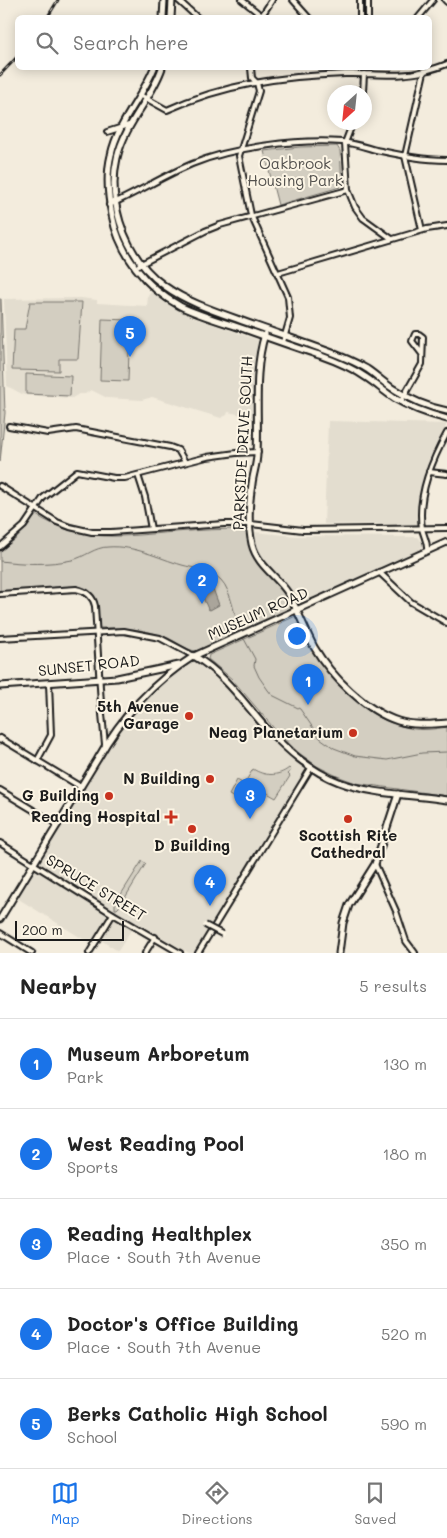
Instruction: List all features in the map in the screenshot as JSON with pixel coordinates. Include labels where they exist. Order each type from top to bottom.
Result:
[{"type":"street","points":[[163,15],[164,0]]},
{"type":"street","points":[[171,15],[172,0]]},
{"type":"street","points":[[178,0],[195,15]]},
{"type":"street","points":[[242,0],[260,15]]},
{"type":"street","points":[[262,15],[272,0]]},
{"type":"street","points":[[293,0],[306,15]]},
{"type":"street","points":[[360,0],[360,15]]},
{"type":"street","points":[[368,0],[368,15]]},
{"type":"street","points":[[420,15],[433,0]]},
{"type":"street","points":[[432,69],[447,64]]},
{"type":"street","points":[[153,70],[121,127],[110,160],[108,179],[113,224],[120,242],[136,267],[152,285],[176,304],[193,312],[264,336],[284,339],[349,360],[368,370],[404,396],[447,411]]},
{"type":"street","points":[[161,70],[129,125],[116,160],[112,203],[127,239],[142,264],[158,281],[180,297],[196,305],[266,330],[346,366],[401,402],[425,412],[447,418]]},
{"type":"street","points":[[251,70],[252,78],[257,83],[259,91],[239,156],[251,216],[290,305],[290,318],[284,339]]},
{"type":"street","points":[[346,70],[347,74]]},
{"type":"street","points":[[140,95],[167,110],[213,93],[276,79],[347,74],[424,72],[430,70]]},
{"type":"street","points":[[422,230],[406,156],[424,72]]},
{"type":"street","points":[[363,85],[364,74]]},
{"type":"street","points":[[107,132],[129,125]]},
{"type":"street","points":[[349,130],[345,143],[348,190],[360,214],[370,224],[392,239]]},
{"type":"street","points":[[112,203],[192,164],[217,156],[300,143],[345,143],[420,160],[447,160]]},
{"type":"street","points":[[136,267],[211,228],[348,190]]},
{"type":"street","points":[[278,274],[422,230],[447,226]]},
{"type":"street","points":[[176,304],[180,297]]},
{"type":"street","name":"PARKSIDE DRIVE SOUTH","points":[[266,330],[258,366],[258,452],[252,486],[251,536],[256,554],[261,564],[284,587],[314,647],[329,669],[351,692],[374,710],[398,722],[420,724],[447,723]]},
{"type":"street","points":[[401,402],[422,364],[423,337],[415,334],[412,341],[422,354]]},
{"type":"street","points":[[9,426],[48,433],[76,429],[170,447],[178,450],[185,462]]},
{"type":"street","points":[[428,550],[422,529],[423,503],[429,472],[447,433]]},
{"type":"street","points":[[0,548],[21,530],[43,498],[77,471],[117,478],[138,475],[223,454],[258,452]]},
{"type":"street","points":[[429,472],[447,474]]},
{"type":"street","points":[[138,475],[145,497],[151,528]]},
{"type":"street","points":[[0,486],[35,510],[63,524],[86,531],[111,532],[205,524],[251,524],[290,530],[447,528]]},
{"type":"street","name":"MUSEUM ROAD","points":[[0,919],[106,744],[142,699],[179,665],[235,637],[447,542]]},
{"type":"street","points":[[379,572],[411,602],[447,622]]},
{"type":"street","points":[[0,594],[76,589],[88,594],[94,602],[99,680],[106,744]]},
{"type":"street","points":[[0,638],[96,631],[124,631],[143,634],[169,642],[217,672],[238,693],[264,725],[311,768],[348,785],[447,800]]},
{"type":"street","name":"SUNSET ROAD","points":[[0,686],[99,680],[134,675],[179,665]]},
{"type":"street","points":[[37,761],[51,735],[49,683]]},
{"type":"street","points":[[0,739],[80,787]]},
{"type":"street","points":[[198,953],[311,768]]},
{"type":"street","points":[[0,790],[58,825]]},
{"type":"street","points":[[338,953],[343,923],[349,905],[374,864],[398,794]]},
{"type":"street","name":"SPRUCE STREET","points":[[0,843],[112,914],[180,953]]},
{"type":"street","points":[[374,864],[396,911],[403,935],[414,953]]},
{"type":"street","points":[[89,953],[112,914]]},
{"type":"street","points":[[205,925],[222,934]]},
{"type":"street","points":[[0,933],[32,953]]},
{"type":"street","points":[[145,953],[155,937]]},
{"type":"shaded area","points":[[151,292],[164,302],[192,317],[258,340],[254,365],[252,417],[228,412],[227,415],[221,418],[152,397],[142,400],[107,398],[91,390],[72,398],[24,395],[7,386],[4,299],[81,298],[97,300],[97,303],[147,306],[148,296]]},
{"type":"shaded area","points":[[328,421],[447,424],[433,450],[425,471],[419,496],[417,525],[324,524]]},
{"type":"shaded area","points":[[254,532],[296,536],[417,537],[422,542],[422,546],[419,550],[300,604],[288,585],[264,562],[256,543]]},
{"type":"shaded area","points":[[208,585],[212,586],[219,605],[210,610],[200,591]]},
{"type":"shaded area","name":"Reading Hospital","points":[[194,661],[226,687],[274,741],[306,769],[193,953],[189,953],[136,922],[118,951],[96,937],[91,944],[17,898],[108,746],[136,708],[153,691]]},
{"type":"green space","name":"Oakbrook Housing Park","points":[[337,146],[340,151],[342,184],[340,187],[278,205],[264,151],[300,147]]},
{"type":"green space","points":[[0,299],[5,413],[0,462]]},
{"type":"green space","points":[[30,302],[82,302],[78,359],[59,359],[59,371],[12,370],[14,329],[25,329]]},
{"type":"green space","points":[[102,319],[130,320],[128,381],[100,380]]},
{"type":"green space","points":[[26,374],[71,376],[70,396],[26,394]]},
{"type":"green space","points":[[36,515],[70,530],[104,536],[249,529],[250,541],[255,557],[282,587],[293,608],[196,651],[185,648],[168,638],[151,632],[126,628],[99,628],[97,607],[88,591],[74,587],[0,591],[0,551],[17,538]]},
{"type":"green space","points":[[296,616],[326,670],[340,686],[371,713],[389,722],[414,729],[447,727],[447,796],[356,783],[317,766],[299,753],[278,733],[232,679],[208,659],[209,655]]},
{"type":"green space","points":[[289,768],[291,770],[288,774],[290,776],[276,798],[255,786],[244,803],[229,795],[237,780],[244,784],[253,769],[262,773],[276,774]]},
{"type":"green space","points":[[142,861],[146,864],[120,906],[115,909],[115,904]]},
{"type":"waterway","points":[[0,561],[36,564],[63,562],[77,559],[103,547],[118,547],[146,553],[203,570],[213,574],[225,585],[241,633]]},
{"type":"waterway","points":[[243,637],[255,659],[254,666],[259,677],[272,695],[300,709],[320,738],[334,748],[355,756],[387,760],[422,753],[447,752]]},
{"type":"railway","points":[[49,15],[58,0]]},
{"type":"railway","points":[[0,75],[15,59]]},
{"type":"place","name":"Berks Catholic High School","points":[[130,357]]},
{"type":"place","name":"West Reading Pool","points":[[202,604]]},
{"type":"place","name":"Museum Arboretum","points":[[308,705]]},
{"type":"place","name":"5th Avenue Garage","points":[[189,716]]},
{"type":"place","name":"Neag Planetarium","points":[[353,733]]},
{"type":"place","name":"N Building","points":[[210,779]]},
{"type":"place","name":"G Building","points":[[109,796]]},
{"type":"place","name":"Reading Hospital","points":[[171,817]]},
{"type":"place","name":"Reading Healthplex","points":[[250,819]]},
{"type":"place","name":"Scottish Rite Cathedral","points":[[348,819]]},
{"type":"place","name":"D Building","points":[[192,829]]},
{"type":"place","name":"Doctor's Office Building","points":[[210,906]]}]
